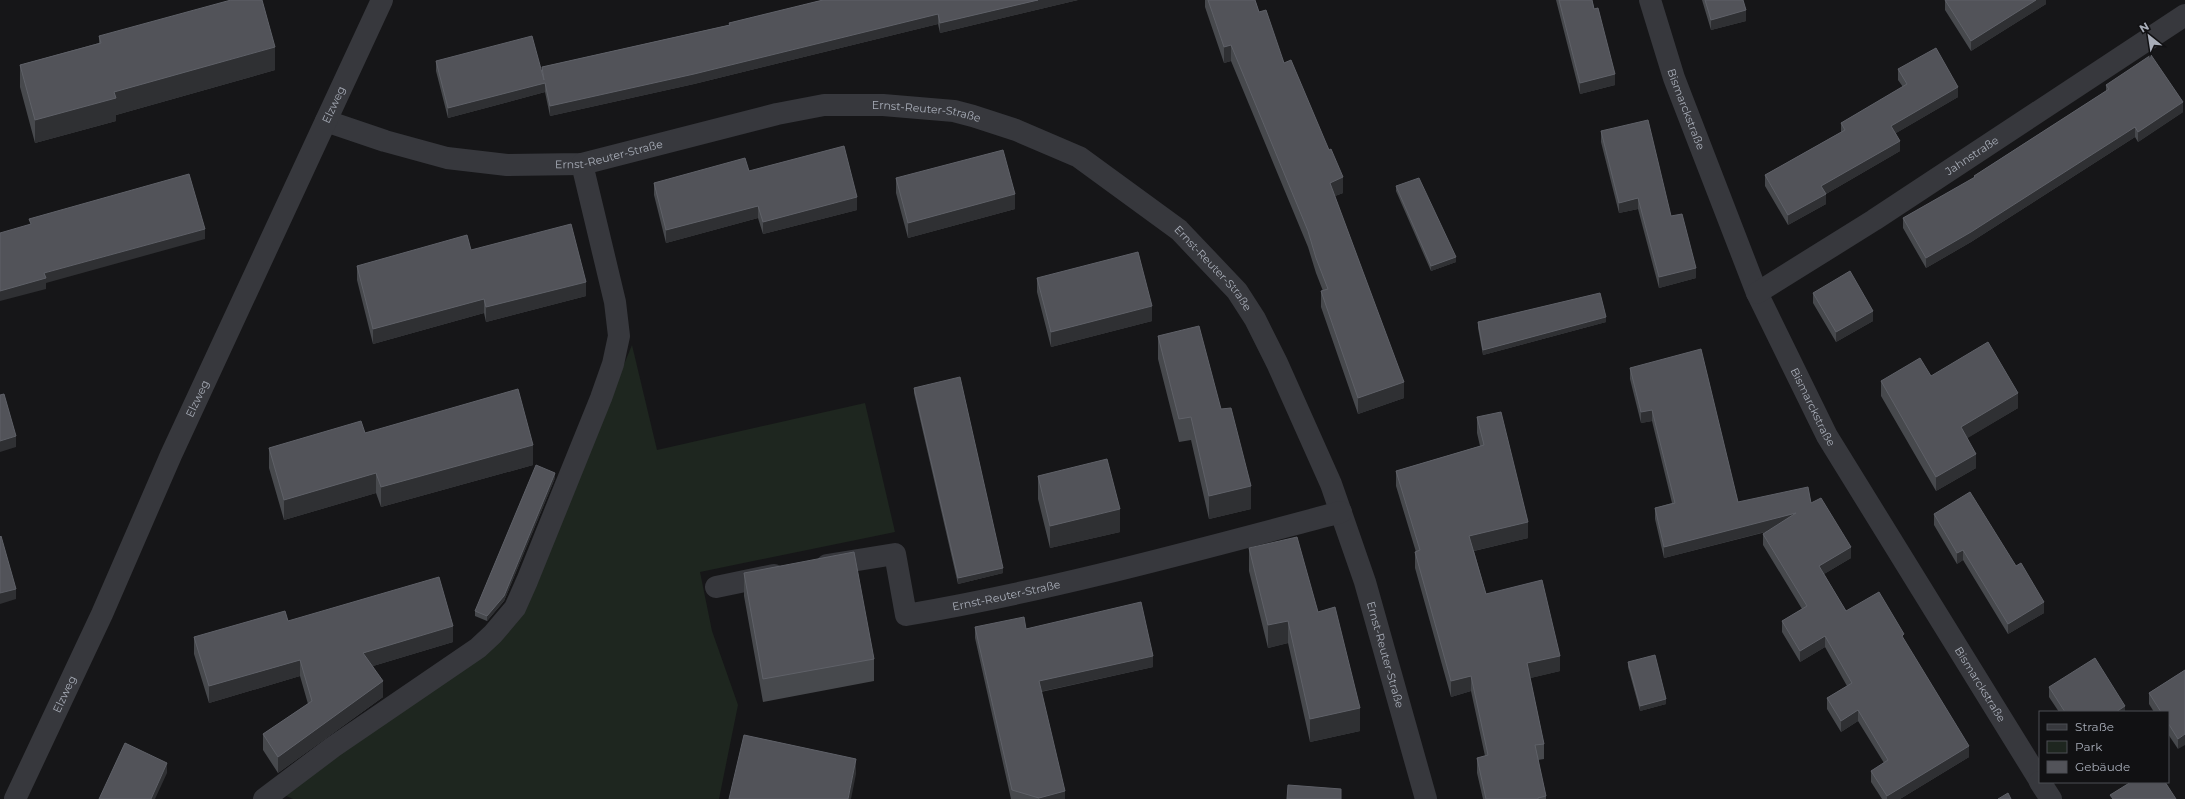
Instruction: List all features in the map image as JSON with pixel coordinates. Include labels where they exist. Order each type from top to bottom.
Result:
[{"type":"street","name":"Elzweg","points":[[15,799],[102,614],[171,455],[382,0]]},
{"type":"street","name":"Bismarckstraße","points":[[1650,0],[1674,78],[1757,293],[1827,436],[2039,780]]},
{"type":"street","name":"Jahnstraße","points":[[1757,293],[1874,220],[2185,15]]},
{"type":"street","name":"Ernst-Reuter-Straße","points":[[326,121],[385,141],[447,158],[507,166],[582,164],[777,114],[824,105],[882,105],[954,111],[1016,130],[1079,157],[1179,230],[1237,291],[1255,319],[1277,363],[1331,484],[1341,512],[1365,582],[1426,799]]},
{"type":"street","points":[[264,799],[333,747],[478,648],[515,608],[601,398],[613,364],[619,336],[615,302],[582,164]]},
{"type":"street","name":"Ernst-Reuter-Straße","points":[[716,587],[798,570],[895,554],[906,615],[943,609],[1144,564],[1341,512]]},
{"type":"street","name":"Bismarckstraße","points":[[2041,783],[2051,799]]},
{"type":"green space","points":[[632,345],[657,450],[865,403],[895,532],[700,572],[712,631],[738,705],[719,799],[293,799],[284,795],[490,646],[575,483]]},
{"type":"building","points":[[231,0],[262,0],[275,47],[114,92],[116,98],[35,120],[20,65],[101,43],[99,36]]},
{"type":"building","points":[[823,0],[1038,0],[940,23],[938,14],[694,74],[550,106],[545,83],[448,108],[436,61],[532,36],[544,80],[542,67],[730,25],[729,23]]},
{"type":"building","points":[[1208,0],[1255,0],[1259,12],[1266,10],[1284,63],[1291,60],[1329,150],[1331,149],[1343,177],[1330,183],[1404,382],[1358,398],[1321,291],[1328,289],[1316,258],[1308,231],[1231,45],[1224,47]]},
{"type":"building","points":[[1559,0],[1592,0],[1594,9],[1598,8],[1615,74],[1580,83]]},
{"type":"building","points":[[1705,0],[1743,0],[1746,10],[1711,20]]},
{"type":"building","points":[[1945,0],[2036,0],[1971,41]]},
{"type":"building","points":[[1936,48],[1958,87],[1891,126],[1900,141],[1821,186],[1826,194],[1788,215],[1765,175],[1845,130],[1841,123],[1907,84],[1898,69]]},
{"type":"building","points":[[2151,55],[2183,102],[2138,132],[2135,127],[1971,232],[1926,258],[1903,218],[1975,177],[1974,176],[2109,89],[2106,85]]},
{"type":"building","points":[[1648,120],[1671,216],[1682,214],[1696,268],[1659,277],[1638,198],[1619,203],[1601,131]]},
{"type":"building","points":[[844,146],[857,197],[763,222],[758,206],[666,230],[654,183],[745,158],[749,171]]},
{"type":"building","points":[[1003,150],[1015,194],[908,223],[896,178]]},
{"type":"building","points":[[189,174],[205,229],[44,273],[46,278],[0,291],[0,233],[31,224],[29,219]]},
{"type":"building","points":[[1419,178],[1456,257],[1431,266],[1396,186]]},
{"type":"building","points":[[571,224],[586,282],[486,307],[484,299],[373,329],[357,266],[467,235],[471,250]]},
{"type":"building","points":[[1138,252],[1152,306],[1051,332],[1037,278]]},
{"type":"building","points":[[1850,271],[1873,311],[1836,332],[1813,293]]},
{"type":"building","points":[[1600,293],[1606,317],[1483,350],[1478,322]]},
{"type":"building","points":[[1199,326],[1221,409],[1231,408],[1251,486],[1209,496],[1191,417],[1179,419],[1158,336]]},
{"type":"building","points":[[1988,342],[2018,393],[1961,427],[1976,454],[1936,477],[1881,381],[1920,358],[1931,376]]},
{"type":"building","points":[[1701,349],[1738,502],[1808,487],[1811,503],[1821,498],[1851,547],[1819,566],[1846,611],[1879,592],[1904,634],[1902,636],[1969,746],[1887,796],[1871,771],[1888,760],[1858,710],[1841,721],[1827,698],[1852,683],[1825,636],[1800,651],[1782,621],[1807,606],[1763,534],[1796,513],[1664,547],[1655,508],[1675,503],[1652,410],[1641,412],[1630,368]]},
{"type":"building","points":[[960,377],[1003,568],[958,578],[914,388]]},
{"type":"building","points":[[518,389],[533,445],[381,487],[376,473],[284,500],[269,448],[361,421],[365,433]]},
{"type":"building","points":[[4,394],[16,436],[0,441],[0,395]]},
{"type":"building","points":[[1501,412],[1528,522],[1469,536],[1486,594],[1542,580],[1560,656],[1527,663],[1544,744],[1535,745],[1546,796],[1538,799],[1486,799],[1477,758],[1488,755],[1471,676],[1451,681],[1415,552],[1420,550],[1396,471],[1484,445],[1477,417]]},
{"type":"building","points":[[1107,459],[1120,509],[1050,526],[1038,476]]},
{"type":"building","points":[[536,465],[555,473],[504,596],[487,616],[475,611]]},
{"type":"building","points":[[1970,492],[2016,566],[2021,563],[2044,602],[2008,624],[1963,550],[1957,553],[1934,514]]},
{"type":"building","points":[[1,536],[16,589],[0,593],[0,537]]},
{"type":"building","points":[[1297,537],[1318,612],[1335,607],[1360,708],[1310,719],[1288,621],[1268,625],[1249,548]]},
{"type":"building","points":[[854,552],[874,659],[763,679],[744,573]]},
{"type":"building","points":[[439,577],[453,626],[363,653],[383,681],[278,757],[263,734],[312,701],[300,660],[209,686],[194,637],[285,611],[288,621]]},
{"type":"building","points":[[1141,602],[1153,656],[1039,681],[1065,791],[1039,798],[1012,790],[975,627],[1024,617],[1026,629]]},
{"type":"building","points":[[1655,655],[1666,699],[1640,706],[1628,662]]},
{"type":"building","points":[[2095,658],[2125,706],[2118,711],[2064,711],[2049,687]]},
{"type":"building","points":[[2185,670],[2185,734],[2178,739],[2169,725],[2169,711],[2160,711],[2149,693]]},
{"type":"building","points":[[744,735],[856,759],[848,799],[729,799]]},
{"type":"building","points":[[125,743],[167,763],[151,799],[99,799]]},
{"type":"building","points":[[2129,783],[2166,783],[2176,799],[2113,799],[2110,795]]},
{"type":"building","points":[[1288,785],[1341,789],[1341,799],[1287,799]]},
{"type":"building","points":[[2008,793],[2011,799],[1998,799]]}]
